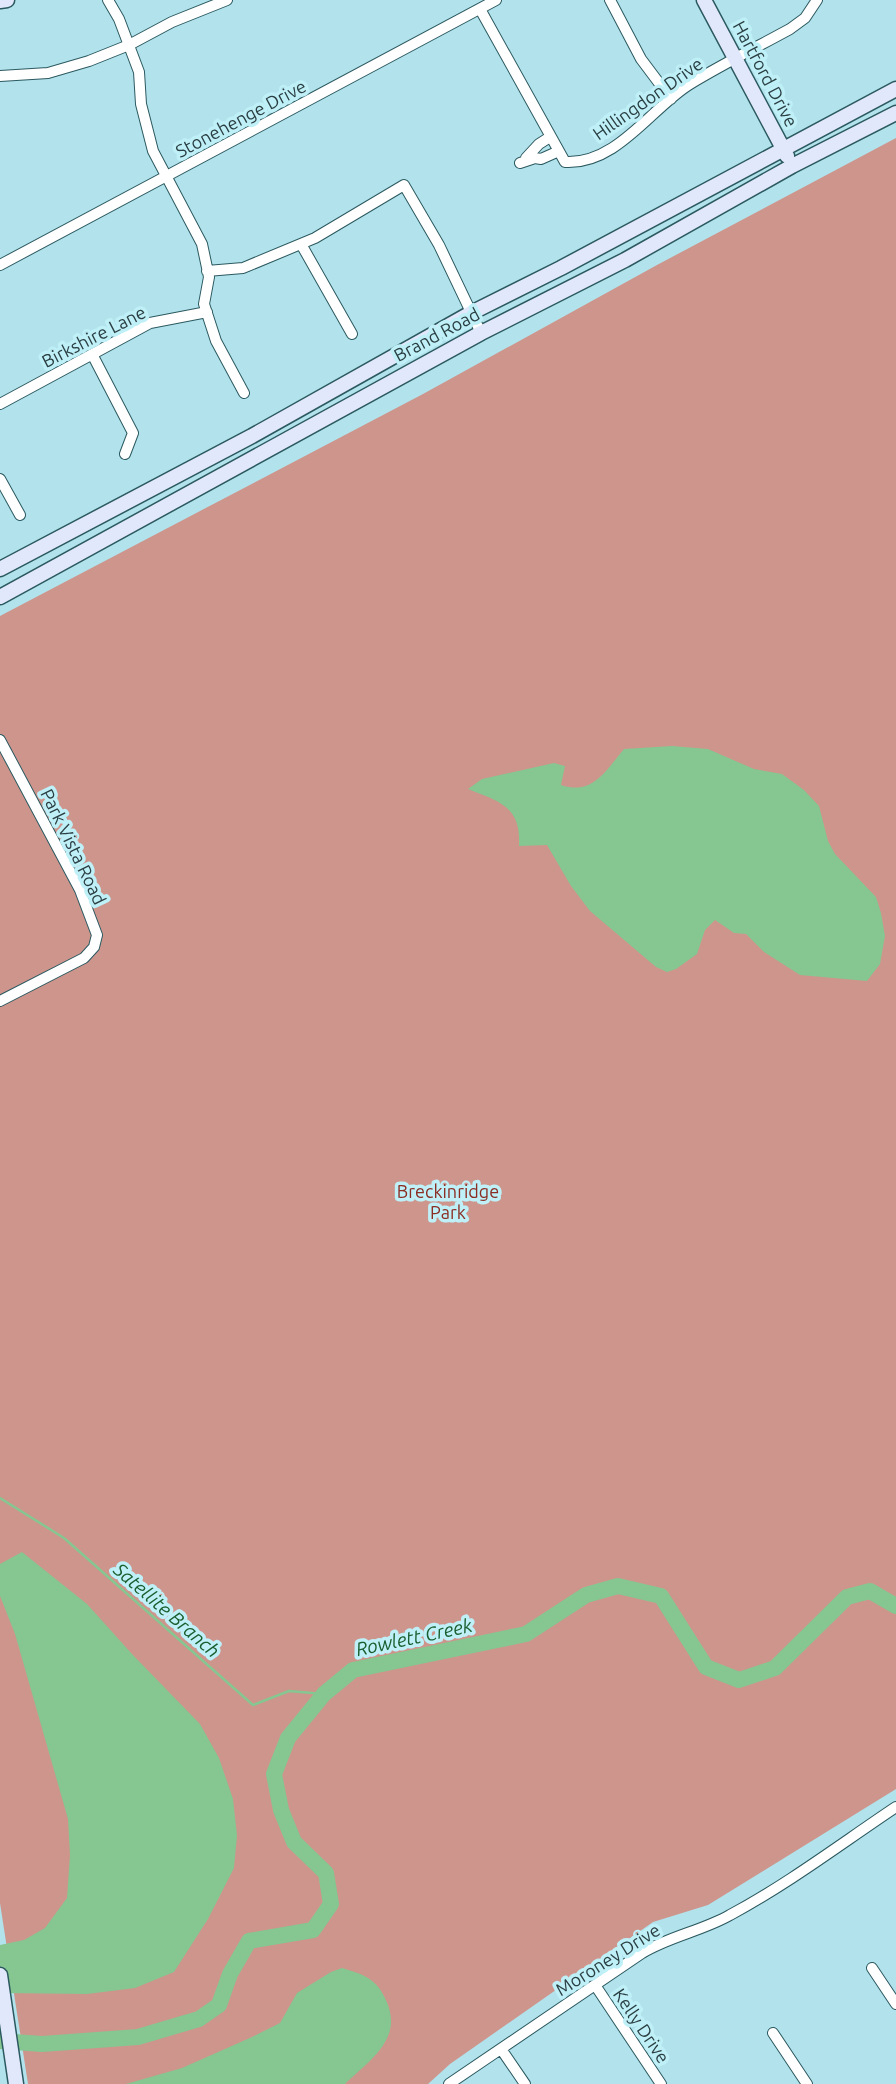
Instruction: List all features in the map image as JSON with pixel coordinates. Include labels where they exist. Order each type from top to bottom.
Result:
[{"type":"main road","points":[[0,1],[7,0]]},
{"type":"main road","name":"Hartford Drive","points":[[704,0],[792,166]]},
{"type":"main road","name":"Brand Road","points":[[0,569],[252,436],[471,313],[896,89]]},
{"type":"main road","name":"Brand Road","points":[[0,597],[481,333],[625,260],[792,166],[896,113]]},
{"type":"main road","points":[[0,1975],[16,2084]]},
{"type":"street","points":[[108,0],[139,72],[141,104],[148,134],[165,177],[202,244],[209,277],[204,304],[216,341],[244,393]]},
{"type":"street","points":[[0,76],[48,73],[89,61],[129,45],[172,22],[227,0]]},
{"type":"street","name":"Stonehenge Drive","points":[[0,265],[496,0]]},
{"type":"street","points":[[610,0],[641,59],[671,99]]},
{"type":"street","name":"Hillingdon Drive","points":[[559,151],[565,162],[576,163],[593,157],[637,131],[688,85],[790,29],[805,18],[817,0]]},
{"type":"street","points":[[480,9],[559,151],[541,159],[535,158],[520,163],[550,137]]},
{"type":"street","points":[[207,271],[243,268],[315,238],[404,185],[439,245],[481,333]]},
{"type":"street","points":[[301,244],[352,334]]},
{"type":"street","name":"Birkshire Lane","points":[[0,404],[150,323],[206,312]]},
{"type":"street","points":[[92,354],[133,433],[125,454]]},
{"type":"street","points":[[0,479],[20,515]]},
{"type":"street","name":"Park Vista Road","points":[[0,740],[77,883],[97,935],[94,947],[85,958],[0,1001]]},
{"type":"street","name":"Moroney Drive","points":[[449,2084],[656,1945],[727,1917],[751,1904],[896,1807]]},
{"type":"street","points":[[872,1968],[896,2004]]},
{"type":"street","name":"Kelly Drive","points":[[595,1985],[661,2084]]},
{"type":"street","points":[[773,2033],[807,2084]]},
{"type":"street","points":[[501,2049],[524,2084]]},
{"type":"green space","name":"Breckinridge Park","points":[[896,138],[896,1789],[708,1905],[653,1922],[450,2064],[428,2084],[28,2084],[0,1903],[0,616],[423,394]]},
{"type":"shaded area","points":[[672,746],[708,749],[754,769],[782,774],[804,790],[819,806],[828,841],[835,854],[876,897],[881,913],[885,936],[880,964],[867,981],[800,975],[764,952],[746,934],[734,933],[715,920],[705,930],[697,954],[667,972],[656,967],[590,911],[571,886],[547,845],[519,846],[516,822],[506,807],[468,789],[482,779],[554,763],[565,766],[561,785],[582,787],[605,773],[624,749]]},
{"type":"shaded area","points":[[22,1552],[87,1604],[200,1724],[219,1758],[233,1799],[237,1835],[234,1868],[208,1919],[174,1972],[135,1988],[87,1994],[0,1993],[0,1945],[24,1940],[45,1928],[67,1898],[70,1855],[68,1819],[15,1634],[0,1596],[0,1564]]},
{"type":"shaded area","points":[[342,1968],[373,1981],[385,1998],[391,2025],[382,2047],[345,2084],[126,2084],[182,2068],[280,2023],[297,1993]]},
{"type":"waterway","name":"Satellite Branch","points":[[0,1498],[64,1538],[253,1705],[289,1691],[324,1694]]},
{"type":"waterway","name":"Rowlett Creek","points":[[0,2041],[42,2044],[138,2037],[199,2019],[219,2005],[230,1974],[249,1941],[313,1930],[331,1904],[326,1873],[294,1842],[281,1810],[274,1774],[288,1738],[324,1694],[353,1670],[526,1634],[586,1595],[618,1586],[661,1596],[706,1667],[739,1680],[775,1668],[847,1597],[870,1591],[896,1606]]}]
